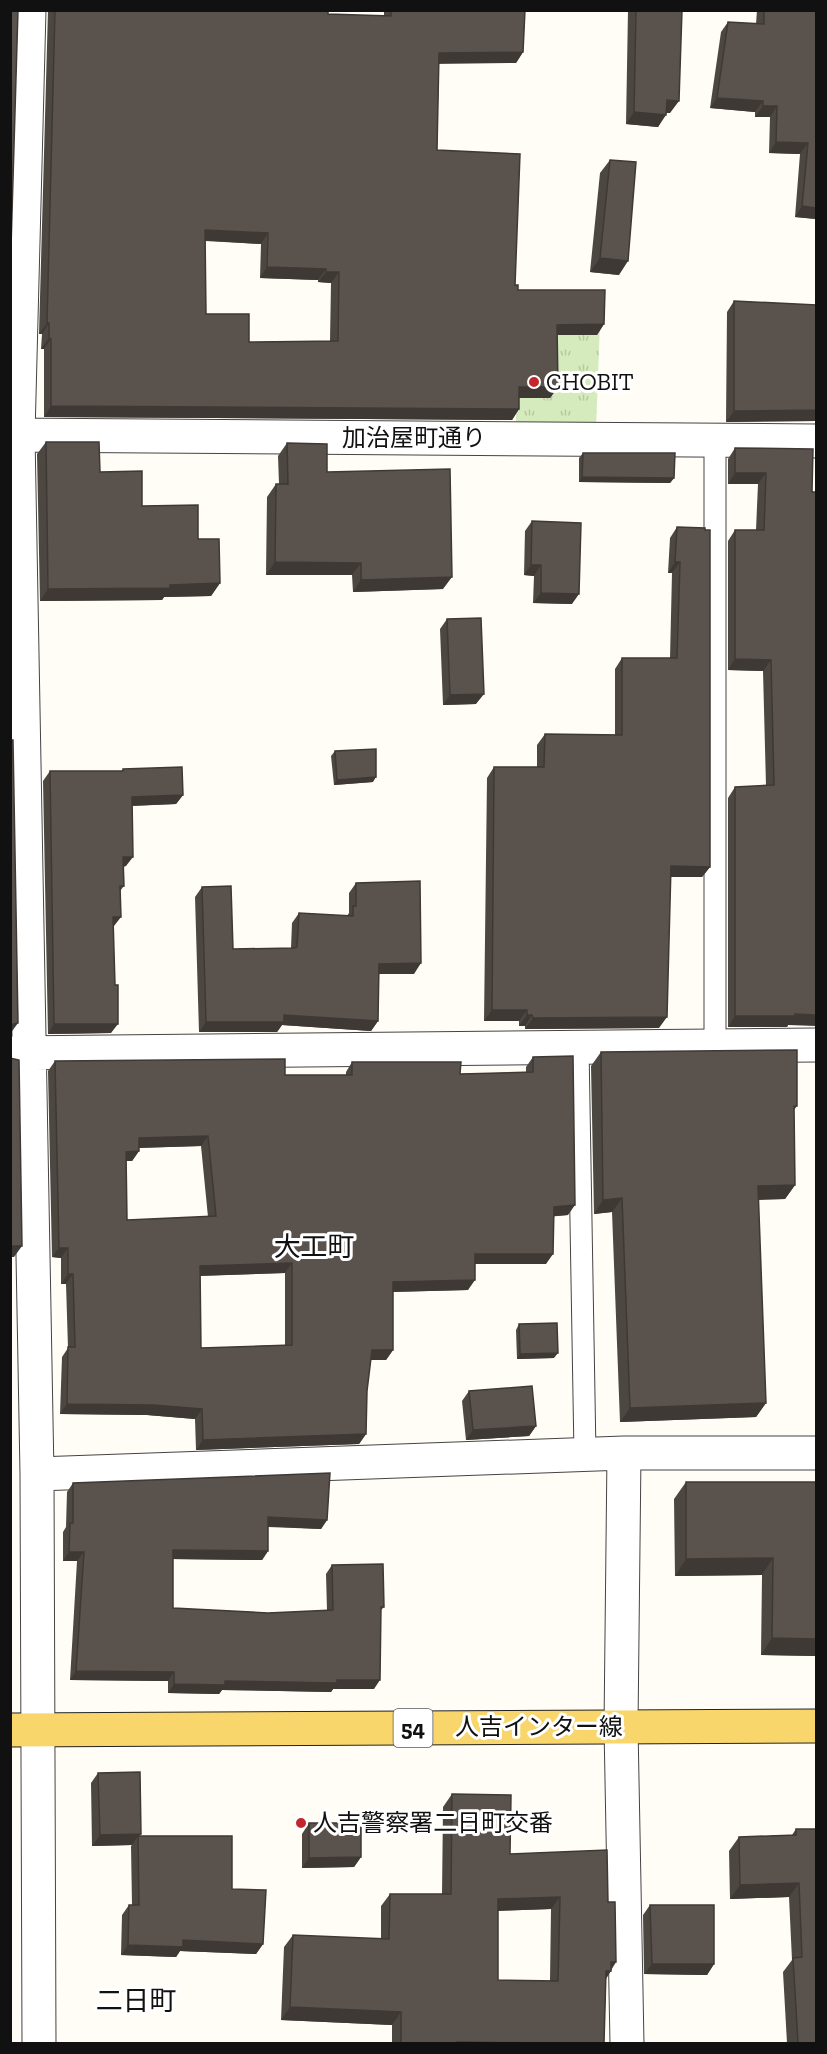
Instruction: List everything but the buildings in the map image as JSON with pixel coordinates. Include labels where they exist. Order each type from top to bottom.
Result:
[{"type":"main road","name":"人吉インター線","points":[[24,1730],[816,1726]]},
{"type":"street","points":[[29,10],[14,435],[20,1053],[37,1474],[24,1730],[39,2043]]},
{"type":"street","name":"加治屋町通り","points":[[14,435],[816,441]]},
{"type":"street","points":[[20,1053],[816,1045]]},
{"type":"street","points":[[624,1453],[621,1727],[627,2043]]},
{"type":"street","points":[[37,1474],[585,1454],[816,1453]]},
{"type":"lane","points":[[715,440],[715,1046]]},
{"type":"lane","points":[[578,1047],[585,1454]]},
{"type":"green space","points":[[516,295],[601,297],[596,428],[516,427]]},
{"type":"place","name":"CHOBIT","points":[[534,382]]},
{"type":"place","name":"人吉警察署二日町交番","points":[[301,1823]]},
{"type":"district","name":"大工町","points":[[314,1247]]},
{"type":"district","name":"二日町","points":[[136,2001]]}]
